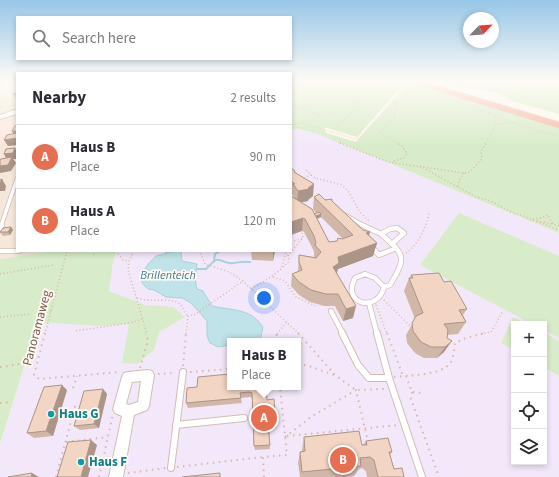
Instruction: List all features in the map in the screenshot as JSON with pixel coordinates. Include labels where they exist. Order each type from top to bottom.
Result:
[{"type":"highway","points":[[482,103],[559,125]]},
{"type":"highway","points":[[502,103],[559,120]]},
{"type":"main road","points":[[0,117],[16,112]]},
{"type":"street","points":[[148,375],[143,406],[129,411],[119,409],[128,377],[138,376],[148,375]]},
{"type":"street","points":[[117,476],[129,411]]},
{"type":"lane","points":[[0,230],[16,182]]},
{"type":"lane","points":[[337,214],[344,214],[381,234],[402,256],[403,262],[401,268],[390,285],[384,287]]},
{"type":"lane","points":[[381,234],[390,229],[397,228],[404,233],[400,239],[392,244]]},
{"type":"lane","points":[[371,246],[379,256],[396,248]]},
{"type":"lane","points":[[0,251],[16,251]]},
{"type":"lane","points":[[365,274],[370,275],[381,282],[384,287],[382,297],[375,302],[369,303],[356,299],[351,294],[350,288],[355,278],[365,274]]},
{"type":"lane","points":[[369,303],[388,378],[422,477]]},
{"type":"lane","points":[[331,311],[358,365],[369,378],[388,378]]},
{"type":"lane","points":[[171,468],[183,372]]},
{"type":"lane","points":[[176,425],[244,418]]},
{"type":"path","points":[[292,106],[299,110],[311,103]]},
{"type":"path","points":[[301,108],[325,118],[345,103]]},
{"type":"path","points":[[331,132],[358,105],[352,103]]},
{"type":"path","points":[[292,125],[302,123],[355,139],[359,138],[390,103]]},
{"type":"path","points":[[393,162],[404,158],[406,154],[405,149],[397,141],[390,140],[379,132],[395,117],[394,114],[398,108],[396,104],[397,103]]},
{"type":"path","points":[[468,106],[559,136]]},
{"type":"path","points":[[292,128],[299,127],[318,133],[393,162],[464,173],[470,172],[482,159],[481,152],[496,124],[496,115]]},
{"type":"path","points":[[496,124],[514,122]]},
{"type":"path","points":[[418,165],[434,176],[476,197],[491,201],[559,230]]},
{"type":"path","points":[[306,170],[315,178],[342,185],[349,192],[359,211],[370,222]]},
{"type":"path","points":[[458,187],[459,180],[464,173]]},
{"type":"path","points":[[303,181],[305,177],[311,175]]},
{"type":"path","points":[[402,256],[411,251],[428,221],[429,213]]},
{"type":"path","points":[[531,219],[542,218],[548,215],[553,224]]},
{"type":"path","points":[[531,219],[559,226]]},
{"type":"path","points":[[302,233],[303,238]]},
{"type":"path","points":[[292,242],[303,238]]},
{"type":"path","points":[[292,251],[294,246],[303,238]]},
{"type":"path","name":"Panoramaweg","points":[[66,252],[34,374],[38,379],[123,371],[120,382],[126,382]]},
{"type":"path","points":[[117,252],[123,260],[128,261]]},
{"type":"path","points":[[133,252],[128,261],[128,270],[148,340],[138,376]]},
{"type":"path","points":[[199,252],[205,264],[229,272],[243,281],[303,338],[335,375],[356,390],[368,443]]},
{"type":"path","points":[[282,268],[286,252]]},
{"type":"path","points":[[285,255],[288,255],[291,252]]},
{"type":"path","points":[[251,289],[274,277],[276,271],[282,268],[289,261],[288,255]]},
{"type":"path","points":[[0,274],[53,265]]},
{"type":"path","points":[[274,277],[285,281],[296,297],[315,306]]},
{"type":"path","points":[[188,316],[194,315],[243,281]]},
{"type":"path","points":[[382,297],[410,326]]},
{"type":"path","points":[[137,298],[145,301],[174,301],[181,305],[188,316],[183,372]]},
{"type":"path","points":[[375,302],[412,392],[411,398],[439,477]]},
{"type":"path","points":[[43,313],[51,311]]},
{"type":"path","points":[[388,378],[436,372],[444,368],[450,362],[455,343],[466,338],[491,332],[503,311]]},
{"type":"path","points":[[0,317],[30,314]]},
{"type":"path","points":[[76,330],[129,323],[143,319]]},
{"type":"path","points":[[275,338],[287,322]]},
{"type":"path","points":[[0,367],[21,364]]},
{"type":"path","points":[[301,365],[320,369],[335,375]]},
{"type":"path","points":[[73,388],[77,376]]},
{"type":"path","points":[[285,436],[299,424],[356,390],[392,388]]},
{"type":"path","points":[[117,476],[171,468],[287,455],[280,390]]},
{"type":"path","points":[[412,392],[422,393]]},
{"type":"path","points":[[0,403],[11,402]]},
{"type":"path","points":[[56,477],[75,406]]},
{"type":"path","points":[[99,477],[113,414]]},
{"type":"path","points":[[285,436],[404,424]]},
{"type":"path","points":[[65,442],[108,437]]},
{"type":"path","points":[[263,457],[264,477]]},
{"type":"shaded area","points":[[0,103],[16,103],[16,252],[45,252],[0,259]]},
{"type":"shaded area","points":[[10,117],[16,121],[0,147],[0,119]]},
{"type":"shaded area","points":[[292,129],[316,133],[559,233],[559,477],[0,477],[0,445],[60,252],[292,252]]},
{"type":"green space","points":[[292,103],[387,103],[357,137],[324,127],[326,133],[356,142],[391,103],[477,103],[559,128],[559,233],[316,133],[292,129]]},
{"type":"green space","points":[[521,103],[559,103],[559,114]]},
{"type":"green space","points":[[459,213],[559,256],[559,338],[547,332],[547,321],[526,321],[420,265]]},
{"type":"green space","points":[[45,252],[117,252],[113,261],[109,291],[145,305],[173,307],[185,317],[159,332],[154,350],[137,364],[122,363],[129,324],[97,326],[38,322],[0,444],[0,259]]},
{"type":"green space","points":[[513,317],[520,321],[511,321]]},
{"type":"green space","points":[[511,321],[511,348],[501,343]]},
{"type":"green space","points":[[547,335],[559,341],[559,376],[547,369]]},
{"type":"water","name":"Brillenteich","points":[[171,252],[181,252],[182,261],[197,264],[195,279],[197,289],[203,291],[212,306],[241,311],[253,316],[263,327],[261,338],[227,338],[227,346],[218,347],[210,343],[207,336],[207,321],[191,303],[182,298],[166,297],[154,290],[148,289],[142,283],[142,273],[156,256]]},
{"type":"building","points":[[15,126],[16,126],[16,131],[12,131]]},
{"type":"building","points":[[16,133],[16,138],[4,140],[7,135]]},
{"type":"building","points":[[15,148],[13,153],[4,154],[6,149]]},
{"type":"building","points":[[12,157],[8,165],[0,166],[1,159]]},
{"type":"building","points":[[292,169],[295,171],[294,172],[314,184],[308,188],[309,189],[298,191],[293,184],[295,184],[292,182]]},
{"type":"building","points":[[319,194],[325,200],[332,199],[332,201],[363,230],[370,232],[366,233],[377,243],[338,257],[339,263],[333,267],[356,306],[346,309],[338,294],[326,294],[311,290],[299,282],[292,274],[302,270],[299,262],[299,255],[316,258],[321,252],[315,245],[316,243],[314,236],[305,219],[303,218],[292,222],[292,197],[312,209],[329,242],[337,241],[338,238],[342,239],[353,235],[314,197]]},
{"type":"building","points":[[319,212],[321,214],[316,216],[314,214]]},
{"type":"building","points":[[11,227],[8,232],[0,232],[3,228]]},
{"type":"building","points":[[439,273],[444,282],[451,281],[467,309],[459,310],[466,322],[444,324],[448,330],[447,338],[452,341],[445,347],[431,347],[421,342],[413,331],[412,323],[416,316],[423,313],[409,278],[413,278],[411,275]]},
{"type":"building","points":[[227,374],[227,390],[266,390],[267,400],[274,399],[276,424],[268,425],[270,445],[254,446],[252,393],[240,393],[241,398],[186,403],[187,388],[197,387],[198,377]]},
{"type":"building","points":[[62,385],[46,431],[27,433],[44,387]]},
{"type":"building","points":[[103,389],[94,424],[74,426],[84,391]]},
{"type":"building","points":[[359,431],[362,445],[367,445],[366,441],[388,438],[392,452],[389,452],[394,469],[402,468],[404,477],[378,477],[374,460],[370,457],[360,458],[361,466],[302,472],[300,452],[305,451],[304,437]]},
{"type":"building","points":[[91,440],[81,477],[57,477],[68,442]]},
{"type":"building","points":[[32,473],[31,477],[8,477]]},
{"type":"building","points":[[220,473],[220,477],[182,477]]},
{"type":"waterway","points":[[214,260],[215,254],[218,252]]},
{"type":"waterway","points":[[197,269],[206,269],[218,260],[229,263],[250,262]]},
{"type":"place","name":"Haus G","points":[[51,414]]},
{"type":"place","name":"Haus B","points":[[264,418]]},
{"type":"place","name":"Haus A","points":[[343,460]]},
{"type":"place","name":"Haus F","points":[[81,462]]}]
